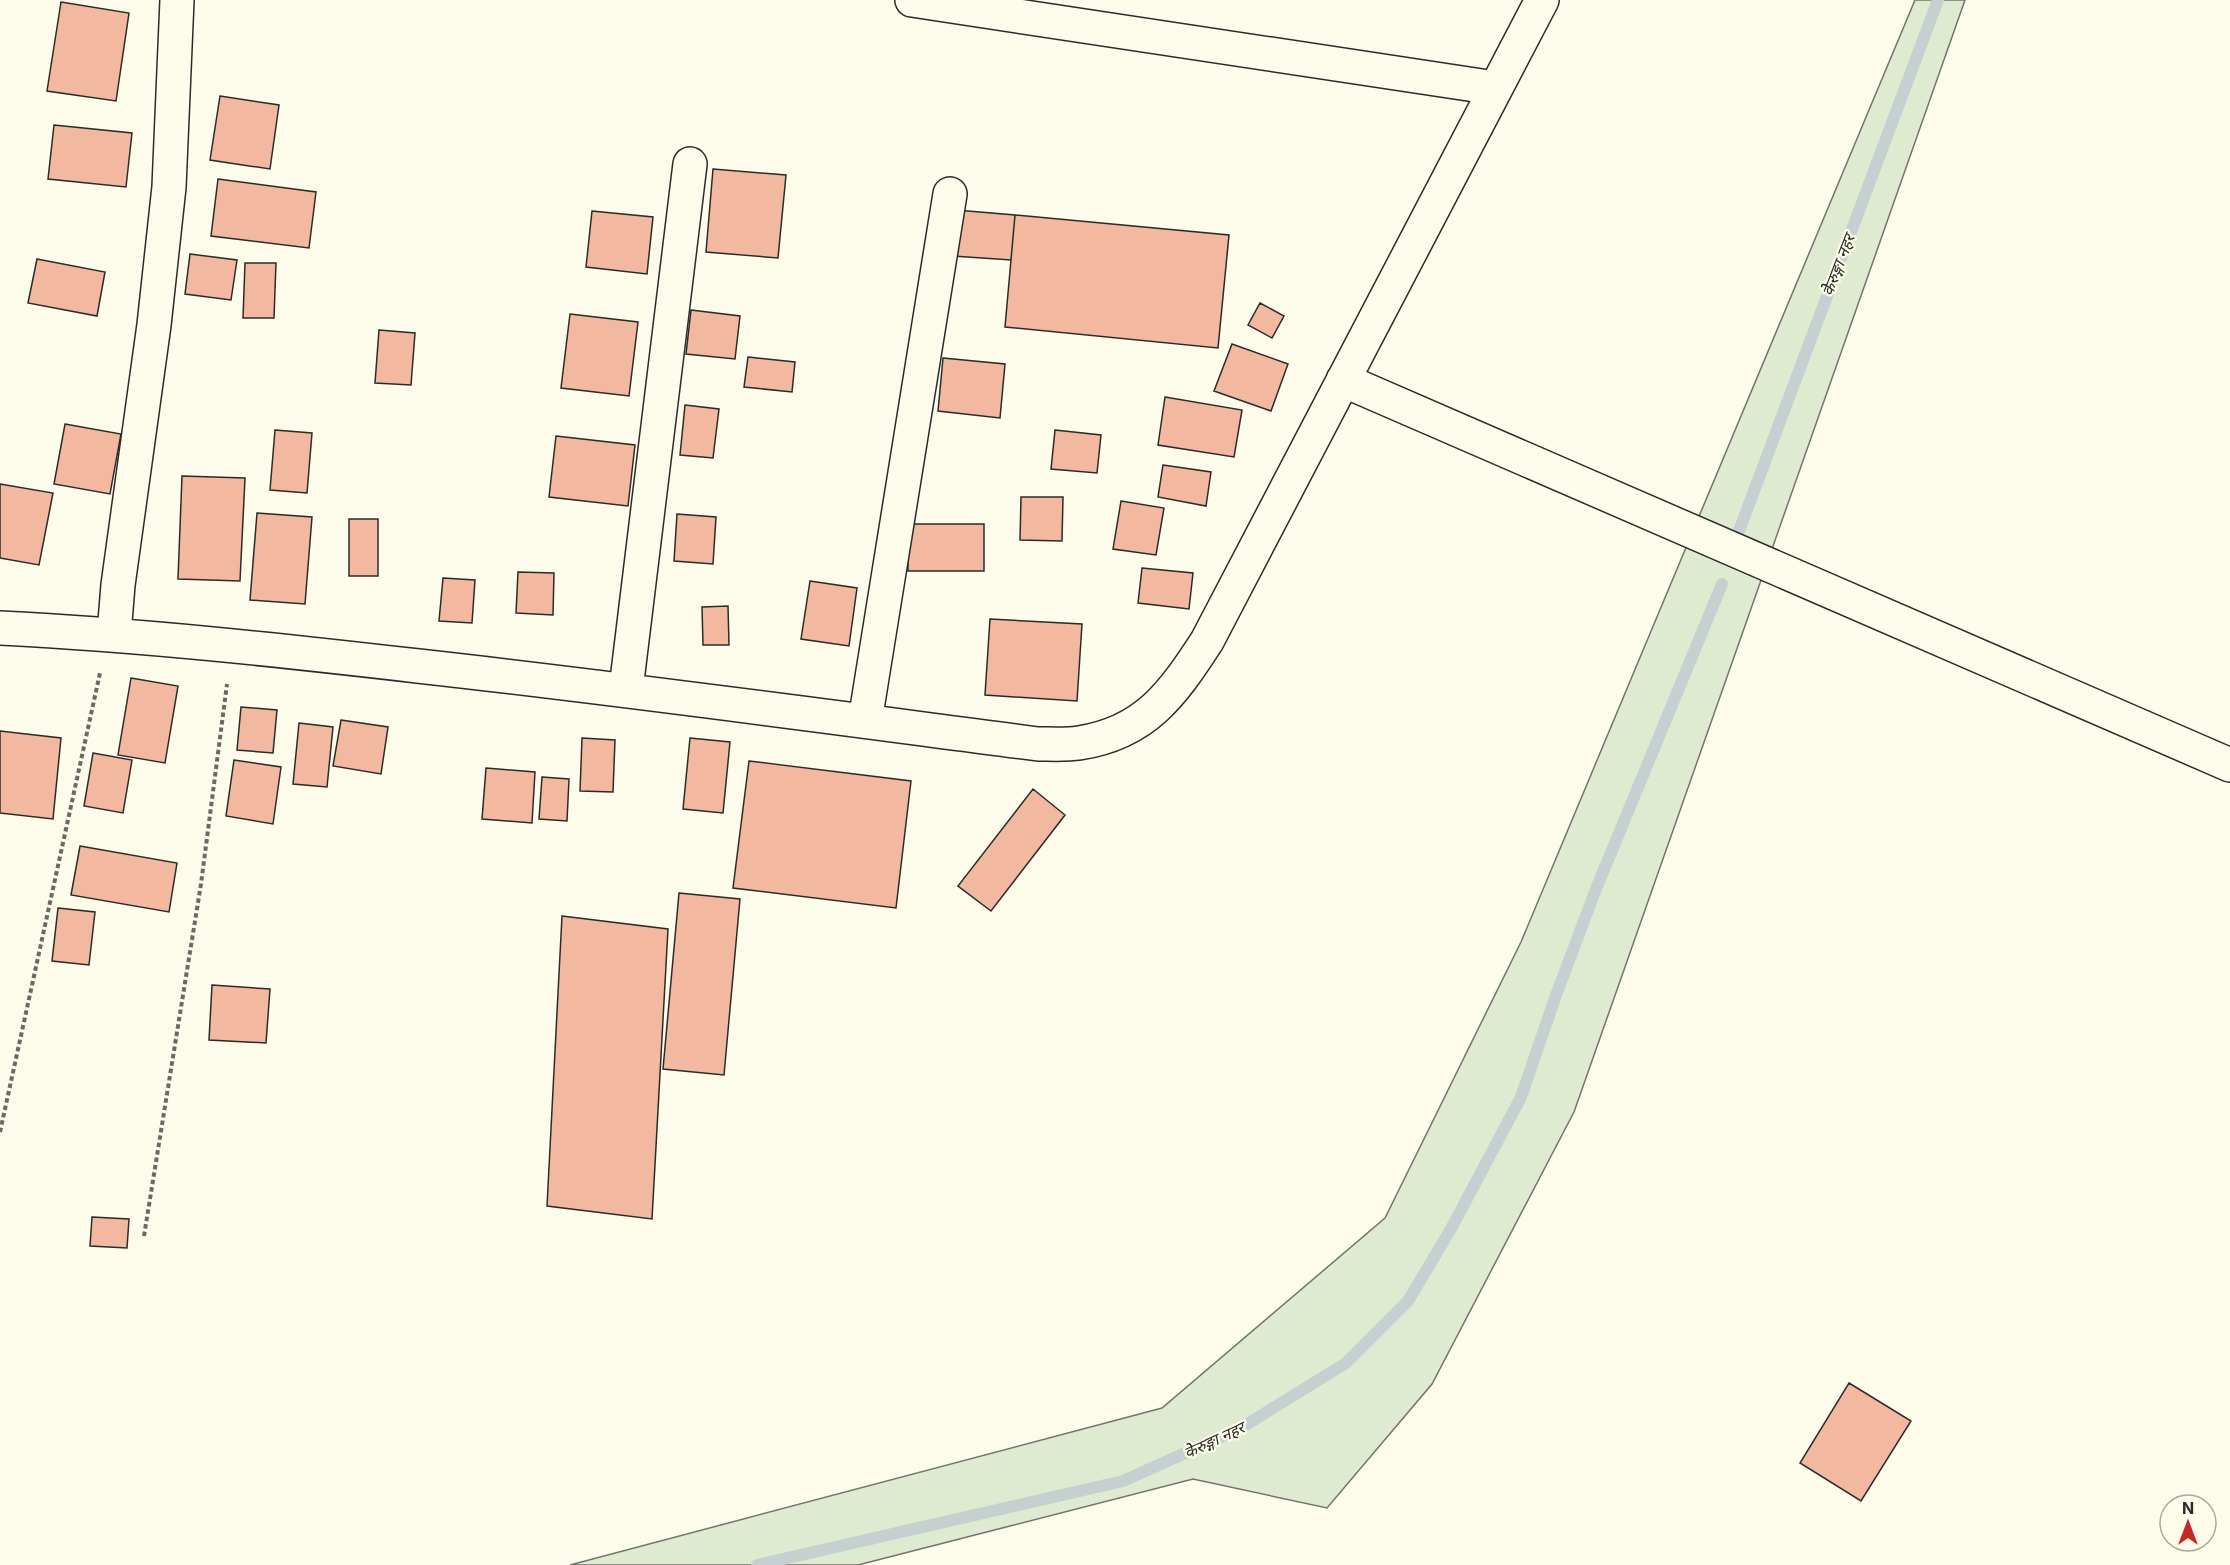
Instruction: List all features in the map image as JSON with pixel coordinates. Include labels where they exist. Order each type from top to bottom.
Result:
[{"type":"street","points":[[114,634],[120,573],[154,325],[169,188],[177,0]]},
{"type":"street","points":[[912,0],[1495,88]]},
{"type":"street","points":[[0,628],[114,634],[232,645],[626,689],[1038,744],[1079,743],[1120,733],[1153,712],[1182,680],[1207,641],[1542,0]]},
{"type":"street","points":[[626,689],[690,164]]},
{"type":"street","points":[[865,721],[950,194]]},
{"type":"street","points":[[1343,380],[2230,765]]},
{"type":"path","points":[[0,1132],[104,655],[114,634]]},
{"type":"path","points":[[144,1236],[201,884],[232,645]]},
{"type":"green space","points":[[1915,0],[1965,0],[1574,1112],[1432,1384],[1327,1508],[1193,1479],[858,1565],[570,1565],[1162,1408],[1385,1218],[1521,942]]},
{"type":"building","points":[[61,2],[129,13],[116,101],[47,91]]},
{"type":"building","points":[[220,96],[279,105],[270,169],[210,160]]},
{"type":"building","points":[[54,125],[132,133],[126,187],[48,179]]},
{"type":"building","points":[[713,169],[786,175],[778,258],[706,252]]},
{"type":"building","points":[[218,179],[316,192],[309,248],[211,236]]},
{"type":"building","points":[[956,210],[1015,215],[1011,260],[953,256]]},
{"type":"building","points":[[592,211],[653,217],[647,274],[586,267]]},
{"type":"building","points":[[1015,215],[1229,235],[1218,348],[1005,327]]},
{"type":"building","points":[[190,254],[237,260],[231,300],[185,294]]},
{"type":"building","points":[[37,259],[105,272],[97,316],[28,303]]},
{"type":"building","points":[[245,263],[276,263],[274,318],[243,318]]},
{"type":"building","points":[[1260,303],[1284,316],[1272,338],[1248,325]]},
{"type":"building","points":[[691,310],[740,316],[735,359],[686,354]]},
{"type":"building","points":[[570,314],[638,322],[629,396],[561,388]]},
{"type":"building","points":[[379,330],[415,333],[411,385],[375,383]]},
{"type":"building","points":[[1232,344],[1288,364],[1271,411],[1214,391]]},
{"type":"building","points":[[748,357],[795,362],[792,392],[744,387]]},
{"type":"building","points":[[943,358],[1005,364],[1000,418],[938,411]]},
{"type":"building","points":[[1165,397],[1242,410],[1234,457],[1158,445]]},
{"type":"building","points":[[685,405],[719,409],[713,458],[680,455]]},
{"type":"building","points":[[65,424],[121,434],[110,494],[54,484]]},
{"type":"building","points":[[275,430],[312,433],[307,493],[270,490]]},
{"type":"building","points":[[1055,430],[1101,435],[1097,473],[1051,469]]},
{"type":"building","points":[[556,436],[635,445],[628,506],[549,497]]},
{"type":"building","points":[[1163,465],[1211,472],[1206,506],[1158,497]]},
{"type":"building","points":[[182,476],[245,478],[240,581],[178,579]]},
{"type":"building","points":[[0,484],[53,493],[39,565],[0,558]]},
{"type":"building","points":[[1021,497],[1063,497],[1062,541],[1020,540]]},
{"type":"building","points":[[1121,501],[1164,508],[1156,555],[1113,549]]},
{"type":"building","points":[[257,513],[312,517],[305,604],[250,600]]},
{"type":"building","points":[[677,514],[716,517],[713,564],[674,561]]},
{"type":"building","points":[[349,519],[378,519],[378,576],[349,576]]},
{"type":"building","points":[[908,524],[984,524],[984,571],[908,571]]},
{"type":"building","points":[[1142,568],[1193,573],[1189,609],[1138,603]]},
{"type":"building","points":[[518,572],[554,573],[553,615],[516,613]]},
{"type":"building","points":[[443,578],[475,580],[472,623],[439,621]]},
{"type":"building","points":[[810,581],[857,588],[849,646],[801,639]]},
{"type":"building","points":[[728,606],[729,645],[703,645],[702,607]]},
{"type":"building","points":[[990,619],[1082,624],[1077,701],[985,695]]},
{"type":"building","points":[[131,678],[178,686],[165,763],[118,755]]},
{"type":"building","points":[[241,707],[277,710],[273,753],[237,750]]},
{"type":"building","points":[[341,720],[388,727],[381,774],[333,766]]},
{"type":"building","points":[[299,723],[333,727],[327,787],[293,784]]},
{"type":"building","points":[[0,731],[61,738],[53,819],[0,813]]},
{"type":"building","points":[[582,738],[615,740],[613,792],[580,791]]},
{"type":"building","points":[[690,738],[730,742],[723,813],[683,809]]},
{"type":"building","points":[[93,753],[132,760],[123,813],[84,806]]},
{"type":"building","points":[[234,760],[281,767],[273,824],[226,816]]},
{"type":"building","points":[[749,761],[911,781],[896,908],[733,888]]},
{"type":"building","points":[[486,768],[535,772],[532,823],[482,819]]},
{"type":"building","points":[[542,777],[569,779],[567,821],[539,819]]},
{"type":"building","points":[[1033,789],[1065,815],[991,911],[958,886]]},
{"type":"building","points":[[80,846],[177,863],[169,912],[71,895]]},
{"type":"building","points":[[679,893],[740,899],[724,1075],[663,1069]]},
{"type":"building","points":[[58,908],[95,912],[89,965],[52,961]]},
{"type":"building","points":[[562,916],[668,929],[652,1219],[547,1206]]},
{"type":"building","points":[[212,985],[270,989],[266,1043],[209,1040]]},
{"type":"building","points":[[92,1217],[129,1219],[127,1248],[90,1246]]},
{"type":"building","points":[[1849,1383],[1911,1421],[1861,1501],[1800,1463]]},
{"type":"waterway","name":"केेरुङ्गा नहर","points":[[1739,531],[1938,0]]},
{"type":"waterway","name":"केेरुङ्गा नहर","points":[[757,1565],[1123,1481],[1241,1428],[1346,1363],[1408,1301],[1452,1227],[1521,1097],[1596,889],[1722,584]]}]
